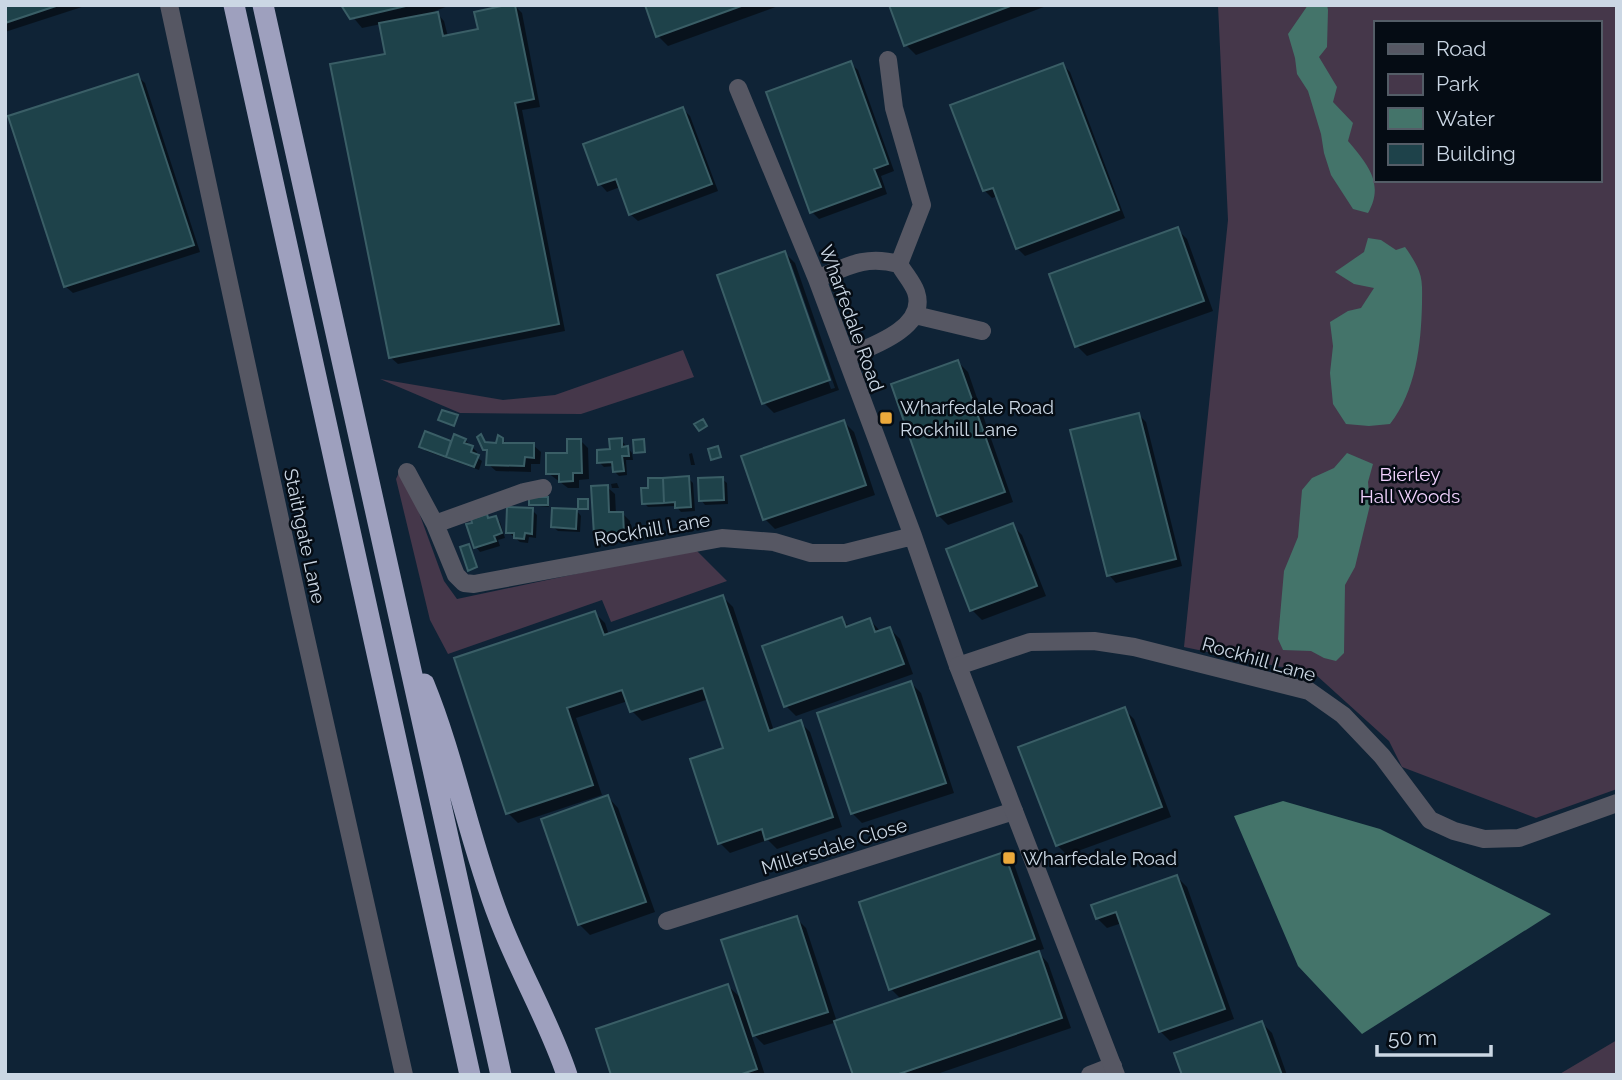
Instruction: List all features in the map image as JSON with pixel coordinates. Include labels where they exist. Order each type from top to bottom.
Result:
[{"type":"highway","points":[[234,5],[470,1075]]},
{"type":"highway","points":[[263,5],[501,1075]]},
{"type":"highway","points":[[401,626],[435,711],[474,848],[499,919],[567,1075]]},
{"type":"street","name":"Staithgate Lane","points":[[169,5],[297,598],[404,1075]]},
{"type":"street","points":[[888,60],[894,108],[922,205],[899,264]]},
{"type":"street","name":"Wharfedale Road","points":[[738,88],[817,279],[913,536],[958,666],[1115,1070]]},
{"type":"street","points":[[817,279],[860,262],[879,259],[899,264],[917,294],[915,315],[905,326],[884,341],[846,357]]},
{"type":"street","points":[[915,315],[982,331]]},
{"type":"street","name":"Rockhill Lane","points":[[407,472],[435,524],[456,575],[464,583],[474,584],[722,538],[774,542],[811,553],[845,553],[913,536]]},
{"type":"street","points":[[435,524],[524,492],[543,488]]},
{"type":"street","name":"Rockhill Lane","points":[[958,666],[1030,642],[1094,642],[1134,646],[1309,691],[1343,715],[1382,756],[1430,820],[1454,831],[1484,839],[1518,838],[1617,803]]},
{"type":"street","name":"Millersdale Close","points":[[667,921],[1014,811]]},
{"type":"street","points":[[1090,1075],[1115,1070]]},
{"type":"green space","name":"Bierley Hall Woods","points":[[1218,5],[1617,5],[1617,789],[1536,818],[1402,767],[1389,741],[1315,674],[1184,647],[1228,220]]},
{"type":"green space","points":[[683,350],[694,377],[581,414],[460,413],[380,379],[503,400],[555,395]]},
{"type":"green space","points":[[402,466],[444,581],[457,599],[697,551],[727,581],[611,622],[602,600],[448,654],[430,620],[396,479]]},
{"type":"green space","points":[[1617,1040],[1617,1075],[1558,1075]]},
{"type":"water","points":[[1308,5],[1327,5],[1327,47],[1319,57],[1337,87],[1333,102],[1353,123],[1348,141],[1372,174],[1375,192],[1368,213],[1353,209],[1331,175],[1308,91],[1297,74],[1288,34]]},
{"type":"water","points":[[1368,238],[1381,240],[1396,250],[1405,247],[1419,271],[1422,291],[1418,351],[1406,397],[1390,424],[1369,426],[1346,424],[1333,404],[1330,373],[1333,346],[1330,322],[1348,311],[1361,308],[1374,288],[1354,284],[1335,272],[1364,252]]},
{"type":"water","points":[[1347,453],[1373,464],[1368,482],[1370,505],[1355,567],[1345,585],[1344,653],[1336,661],[1311,651],[1283,650],[1278,639],[1284,571],[1298,537],[1302,490],[1312,478],[1334,468]]},
{"type":"water","points":[[1283,801],[1380,829],[1551,914],[1362,1034],[1298,966],[1234,816]]},
{"type":"building","points":[[5,5],[59,5],[5,23]]},
{"type":"building","points":[[341,5],[410,5],[350,19]]},
{"type":"building","points":[[515,5],[534,99],[515,103],[559,324],[389,358],[330,64],[385,54],[379,23],[438,12],[443,36],[478,29],[474,12]]},
{"type":"building","points":[[645,5],[744,5],[656,37]]},
{"type":"building","points":[[889,5],[1013,5],[904,46]]},
{"type":"building","points":[[851,61],[888,164],[874,169],[881,187],[810,213],[766,92]]},
{"type":"building","points":[[1063,63],[1119,210],[1016,249],[993,188],[983,191],[950,105]]},
{"type":"building","points":[[138,74],[194,245],[64,287],[8,116]]},
{"type":"building","points":[[683,107],[712,184],[629,215],[616,179],[598,185],[583,144]]},
{"type":"building","points":[[1178,227],[1204,301],[1075,347],[1049,274]]},
{"type":"building","points":[[785,251],[830,380],[762,404],[717,275]]},
{"type":"building","points":[[958,360],[1005,492],[937,516],[891,384]]},
{"type":"building","points":[[442,410],[458,415],[454,426],[438,420]]},
{"type":"building","points":[[1139,413],[1176,559],[1107,576],[1070,430]]},
{"type":"building","points":[[703,419],[707,426],[699,431],[694,424]]},
{"type":"building","points":[[844,420],[866,485],[763,520],[741,456]]},
{"type":"building","points":[[425,431],[451,441],[446,457],[419,447]]},
{"type":"building","points":[[454,434],[466,439],[464,443],[473,446],[471,452],[479,455],[474,467],[446,457]]},
{"type":"building","points":[[481,434],[485,442],[496,443],[498,435],[503,438],[503,443],[534,443],[534,458],[525,457],[524,466],[486,465],[487,450],[483,450],[477,437]]},
{"type":"building","points":[[622,438],[622,447],[628,446],[629,456],[622,456],[624,471],[613,472],[612,462],[597,463],[597,450],[610,449],[609,439]]},
{"type":"building","points":[[567,439],[581,439],[582,473],[573,473],[573,481],[559,482],[559,474],[546,474],[546,453],[567,453]]},
{"type":"building","points":[[644,439],[645,452],[634,453],[633,440]]},
{"type":"building","points":[[718,446],[721,457],[711,460],[708,449]]},
{"type":"building","points":[[689,476],[691,507],[675,508],[675,502],[664,503],[663,478]]},
{"type":"building","points":[[723,477],[724,500],[699,501],[698,478]]},
{"type":"building","points":[[648,478],[663,478],[664,503],[642,504],[641,488],[648,488]]},
{"type":"building","points":[[608,485],[609,512],[623,512],[624,534],[594,535],[591,486]]},
{"type":"building","points":[[529,497],[548,497],[548,505],[529,505]]},
{"type":"building","points":[[578,499],[588,499],[588,509],[578,509]]},
{"type":"building","points":[[507,507],[533,508],[532,534],[525,533],[524,539],[514,538],[514,533],[506,533]]},
{"type":"building","points":[[552,508],[577,509],[576,529],[551,527]]},
{"type":"building","points":[[487,514],[488,518],[496,516],[502,533],[494,536],[496,541],[474,548],[466,524],[472,523],[471,519]]},
{"type":"building","points":[[1013,523],[1037,586],[970,611],[946,549]]},
{"type":"building","points":[[469,544],[477,567],[468,571],[460,547]]},
{"type":"building","points":[[723,595],[769,731],[801,720],[833,817],[765,840],[762,829],[718,844],[690,759],[723,748],[703,688],[630,712],[622,690],[567,708],[593,785],[506,814],[454,658],[595,611],[604,635]]},
{"type":"building","points":[[842,617],[846,627],[870,618],[875,632],[890,627],[904,664],[784,707],[762,646]]},
{"type":"building","points":[[911,681],[946,783],[851,814],[817,713]]},
{"type":"building","points":[[1125,707],[1162,807],[1056,846],[1018,747]]},
{"type":"building","points":[[608,795],[646,902],[578,925],[541,819]]},
{"type":"building","points":[[1004,852],[1035,939],[889,990],[859,902]]},
{"type":"building","points":[[1177,875],[1225,1009],[1159,1032],[1116,912],[1096,919],[1091,905]]},
{"type":"building","points":[[797,916],[828,1012],[753,1036],[721,940]]},
{"type":"building","points":[[1039,951],[1062,1018],[896,1075],[853,1075],[834,1021]]},
{"type":"building","points":[[728,984],[757,1069],[739,1075],[611,1075],[596,1029]]},
{"type":"building","points":[[1262,1021],[1282,1075],[1182,1075],[1174,1053]]},
{"type":"place","name":"Wharfedale Road Rockhill Lane","points":[[886,418]]},
{"type":"place","name":"Wharfedale Road","points":[[1009,858]]}]
